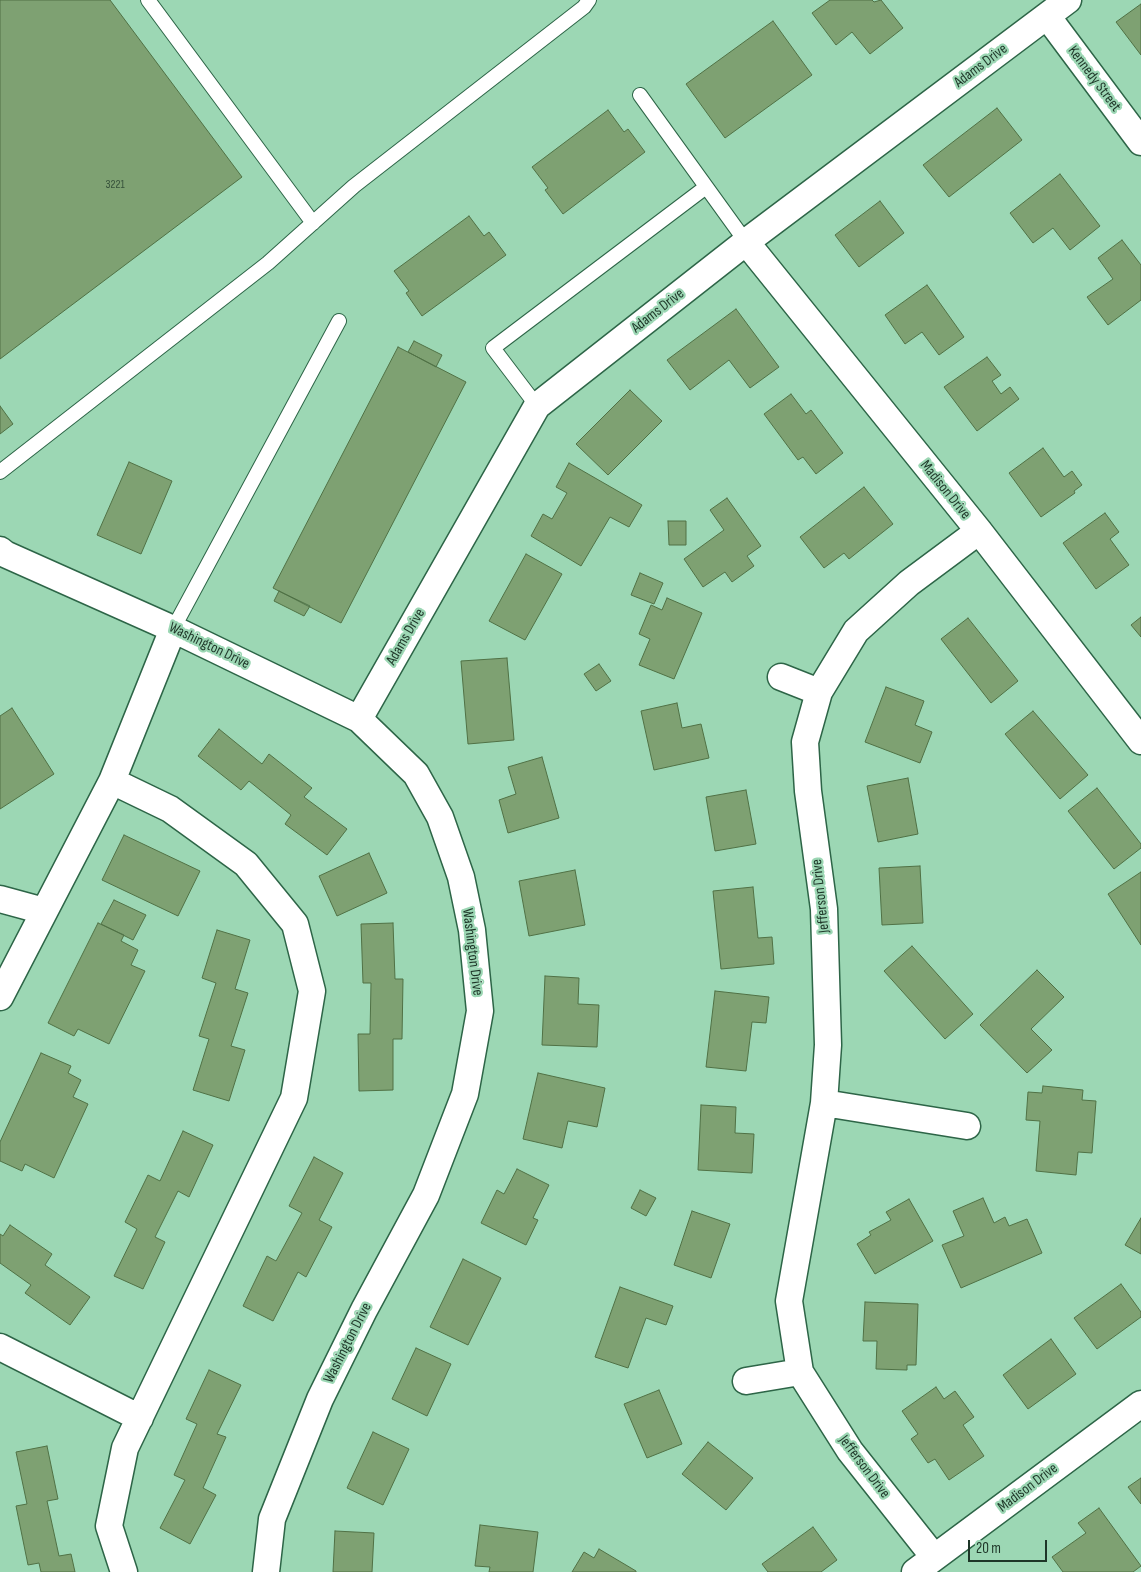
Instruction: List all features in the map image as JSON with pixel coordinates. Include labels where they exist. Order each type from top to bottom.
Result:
[{"type":"street","name":"Adams Drive","points":[[359,719],[537,406],[746,242],[1068,0]]},
{"type":"street","name":"Kennedy Street","points":[[1047,16],[1141,142]]},
{"type":"street","name":"Madison Drive","points":[[746,242],[979,531],[1141,741]]},
{"type":"street","name":"Jefferson Drive","points":[[925,1565],[800,1372],[788,1301],[824,1104],[828,1045],[824,909],[808,791],[805,742],[819,692],[856,631],[909,583],[979,531]]},
{"type":"street","name":"Washington Drive","points":[[0,550],[5,554],[173,629],[359,719],[416,774],[440,817],[461,877],[472,930],[480,1011],[465,1094],[426,1195],[364,1310],[320,1398],[272,1519],[266,1572]]},
{"type":"street","points":[[0,996],[112,781],[173,629]]},
{"type":"street","points":[[780,677],[819,692]]},
{"type":"street","points":[[112,781],[170,809],[246,864],[295,924],[312,991],[294,1098],[125,1448],[109,1526],[124,1572]]},
{"type":"street","points":[[0,898],[44,911]]},
{"type":"street","points":[[824,1104],[967,1126]]},
{"type":"street","points":[[0,1347],[140,1418]]},
{"type":"street","points":[[746,1381],[800,1372]]},
{"type":"street","name":"Madison Drive","points":[[925,1565],[1141,1404]]},
{"type":"lane","points":[[148,0],[313,224]]},
{"type":"lane","points":[[0,472],[268,263],[354,186],[584,7],[589,0]]},
{"type":"lane","points":[[640,95],[746,242]]},
{"type":"lane","points":[[537,406],[494,348],[706,187]]},
{"type":"lane","points":[[173,629],[339,322]]},
{"type":"building","points":[[0,0],[110,0],[242,177],[0,359]]},
{"type":"building","points":[[830,0],[872,0],[874,2],[881,0],[903,28],[870,54],[852,32],[836,45],[812,13]]},
{"type":"building","points":[[1141,4],[1141,55],[1116,22]]},
{"type":"building","points":[[773,21],[812,75],[725,138],[686,84]]},
{"type":"building","points":[[997,108],[1022,140],[949,197],[923,165]]},
{"type":"building","points":[[608,110],[624,132],[628,129],[645,152],[563,214],[545,190],[548,188],[532,167]]},
{"type":"building","points":[[1060,174],[1100,226],[1070,250],[1053,228],[1033,243],[1010,213]]},
{"type":"building","points":[[880,201],[904,233],[859,267],[835,235]]},
{"type":"building","points":[[469,216],[484,236],[489,232],[506,255],[422,316],[406,293],[409,291],[394,271]]},
{"type":"building","points":[[1122,240],[1141,265],[1141,300],[1108,325],[1087,297],[1113,279],[1098,258]]},
{"type":"building","points":[[927,285],[964,337],[939,355],[922,332],[905,344],[885,315]]},
{"type":"building","points":[[736,309],[779,367],[750,388],[729,360],[690,390],[667,360]]},
{"type":"building","points":[[414,341],[442,355],[436,367],[408,352]]},
{"type":"building","points":[[398,347],[466,382],[341,623],[273,588]]},
{"type":"building","points":[[987,357],[1001,375],[992,381],[1001,394],[1010,387],[1019,399],[977,431],[944,387]]},
{"type":"building","points":[[630,390],[662,421],[608,475],[576,444]]},
{"type":"building","points":[[791,394],[806,414],[811,410],[843,453],[816,474],[803,457],[798,460],[764,414]]},
{"type":"building","points":[[0,406],[13,424],[0,434]]},
{"type":"building","points":[[1043,448],[1064,477],[1072,471],[1082,485],[1074,491],[1075,493],[1041,517],[1009,473]]},
{"type":"building","points":[[129,462],[172,481],[141,554],[97,535]]},
{"type":"building","points":[[569,463],[642,505],[629,527],[610,517],[581,566],[531,536],[543,514],[552,519],[567,493],[556,487]]},
{"type":"building","points":[[864,487],[893,524],[849,559],[844,553],[824,568],[800,537]]},
{"type":"building","points":[[727,498],[761,546],[747,556],[754,566],[732,582],[725,572],[703,587],[684,559],[724,530],[710,510]]},
{"type":"building","points":[[1105,513],[1119,532],[1110,539],[1129,565],[1096,589],[1063,543]]},
{"type":"building","points":[[668,521],[686,521],[686,545],[669,545]]},
{"type":"building","points":[[526,554],[562,574],[525,640],[489,621]]},
{"type":"building","points":[[640,573],[663,583],[654,604],[631,595]]},
{"type":"building","points":[[279,591],[310,606],[304,616],[274,601]]},
{"type":"building","points":[[667,598],[702,613],[674,679],[639,665],[650,639],[639,634],[651,605],[662,610]]},
{"type":"building","points":[[1141,617],[1141,637],[1131,625]]},
{"type":"building","points":[[968,618],[1018,681],[991,703],[941,639]]},
{"type":"building","points":[[507,658],[514,740],[468,744],[461,661]]},
{"type":"building","points":[[599,664],[611,681],[596,691],[584,674]]},
{"type":"building","points":[[886,687],[924,701],[915,725],[932,732],[920,763],[865,742]]},
{"type":"building","points":[[677,703],[682,728],[701,724],[709,758],[654,770],[641,711]]},
{"type":"building","points":[[12,708],[54,774],[0,809],[0,716]]},
{"type":"building","points":[[1033,711],[1088,775],[1060,799],[1005,734]]},
{"type":"building","points":[[219,729],[262,764],[269,754],[312,788],[304,797],[347,829],[327,855],[285,824],[291,815],[249,781],[241,790],[198,756]]},
{"type":"building","points":[[542,757],[559,818],[508,833],[499,800],[516,794],[508,767]]},
{"type":"building","points":[[908,778],[918,834],[878,842],[867,786]]},
{"type":"building","points":[[1097,788],[1141,844],[1141,848],[1114,869],[1068,811]]},
{"type":"building","points":[[746,790],[756,844],[715,851],[706,797]]},
{"type":"building","points":[[124,835],[200,871],[178,916],[102,880]]},
{"type":"building","points":[[369,853],[387,893],[337,916],[319,876]]},
{"type":"building","points":[[920,866],[923,923],[882,925],[879,868]]},
{"type":"building","points":[[575,870],[585,925],[529,936],[519,881]]},
{"type":"building","points":[[1141,872],[1141,945],[1108,894]]},
{"type":"building","points":[[753,887],[758,938],[772,937],[774,964],[721,969],[713,891]]},
{"type":"building","points":[[114,900],[146,915],[133,940],[101,924]]},
{"type":"building","points":[[98,923],[124,935],[121,941],[138,950],[131,965],[145,971],[109,1044],[78,1029],[74,1036],[48,1023]]},
{"type":"building","points":[[393,923],[395,979],[403,979],[402,1039],[393,1039],[393,1090],[359,1091],[358,1034],[370,1034],[371,983],[363,983],[361,924]]},
{"type":"building","points":[[217,930],[250,940],[235,989],[248,993],[231,1046],[245,1050],[229,1101],[193,1090],[209,1039],[199,1036],[216,983],[202,978]]},
{"type":"building","points":[[912,946],[973,1014],[945,1039],[884,971]]},
{"type":"building","points":[[1037,970],[1064,997],[1031,1029],[1052,1050],[1027,1073],[980,1025]]},
{"type":"building","points":[[545,976],[579,978],[578,1004],[599,1005],[597,1047],[542,1045]]},
{"type":"building","points":[[715,991],[769,997],[766,1023],[752,1022],[746,1071],[706,1067]]},
{"type":"building","points":[[41,1053],[71,1066],[68,1073],[81,1080],[73,1097],[88,1104],[54,1178],[25,1164],[22,1171],[0,1161],[0,1142]]},
{"type":"building","points":[[538,1073],[605,1088],[597,1127],[568,1121],[562,1148],[523,1139]]},
{"type":"building","points":[[1043,1086],[1083,1090],[1082,1100],[1096,1101],[1092,1153],[1078,1152],[1076,1175],[1036,1171],[1040,1121],[1026,1120],[1028,1092],[1042,1093]]},
{"type":"building","points":[[701,1105],[736,1107],[735,1133],[754,1134],[752,1173],[698,1170]]},
{"type":"building","points":[[183,1131],[213,1145],[189,1197],[178,1191],[155,1237],[165,1242],[143,1289],[114,1276],[137,1229],[125,1222],[148,1175],[160,1181]]},
{"type":"building","points":[[314,1157],[343,1173],[319,1220],[332,1227],[306,1277],[298,1272],[273,1321],[243,1306],[267,1256],[276,1261],[302,1213],[289,1206]]},
{"type":"building","points":[[517,1169],[549,1185],[533,1218],[538,1220],[526,1245],[481,1223],[497,1190],[504,1194]]},
{"type":"building","points":[[640,1190],[656,1198],[646,1216],[631,1208]]},
{"type":"building","points":[[983,1198],[994,1223],[1005,1217],[1009,1226],[1027,1219],[1042,1253],[961,1288],[942,1245],[964,1236],[953,1211]]},
{"type":"building","points":[[909,1199],[933,1241],[875,1274],[857,1244],[871,1235],[869,1232],[891,1220],[886,1212]]},
{"type":"building","points":[[692,1211],[730,1224],[711,1278],[674,1265]]},
{"type":"building","points":[[1141,1218],[1141,1254],[1125,1245]]},
{"type":"building","points":[[10,1225],[52,1254],[45,1265],[90,1297],[70,1325],[25,1293],[31,1285],[0,1263],[0,1234],[3,1236]]},
{"type":"building","points":[[463,1259],[501,1278],[468,1345],[430,1327]]},
{"type":"building","points":[[1121,1284],[1141,1312],[1141,1317],[1097,1349],[1074,1318]]},
{"type":"building","points":[[620,1287],[673,1306],[666,1325],[646,1318],[628,1368],[595,1357]]},
{"type":"building","points":[[865,1302],[918,1304],[916,1365],[907,1365],[907,1370],[876,1369],[877,1341],[863,1341]]},
{"type":"building","points":[[1051,1339],[1076,1374],[1028,1409],[1003,1375]]},
{"type":"building","points":[[416,1348],[451,1364],[427,1416],[392,1399]]},
{"type":"building","points":[[209,1370],[241,1385],[217,1434],[226,1437],[203,1488],[216,1495],[190,1544],[160,1528],[185,1480],[174,1475],[197,1424],[186,1419]]},
{"type":"building","points":[[936,1387],[944,1399],[955,1391],[974,1417],[963,1425],[984,1456],[949,1480],[935,1459],[928,1463],[911,1439],[918,1434],[902,1411]]},
{"type":"building","points":[[659,1390],[682,1444],[647,1458],[624,1404]]},
{"type":"building","points":[[373,1432],[409,1449],[383,1505],[347,1488]]},
{"type":"building","points":[[708,1442],[753,1478],[726,1510],[682,1474]]},
{"type":"building","points":[[47,1446],[58,1499],[47,1501],[59,1556],[71,1554],[75,1572],[41,1572],[39,1563],[28,1565],[16,1506],[27,1504],[16,1452]]},
{"type":"building","points":[[1141,1478],[1141,1504],[1128,1487]]},
{"type":"building","points":[[1099,1508],[1141,1566],[1133,1572],[1063,1572],[1052,1557],[1086,1533],[1078,1523]]},
{"type":"building","points":[[480,1525],[538,1532],[533,1572],[489,1572],[490,1567],[475,1566]]},
{"type":"building","points":[[813,1527],[837,1560],[821,1572],[768,1572],[762,1564]]},
{"type":"building","points":[[335,1531],[374,1533],[372,1572],[333,1572]]},
{"type":"building","points":[[599,1549],[636,1572],[572,1572],[584,1552],[594,1558]]}]
